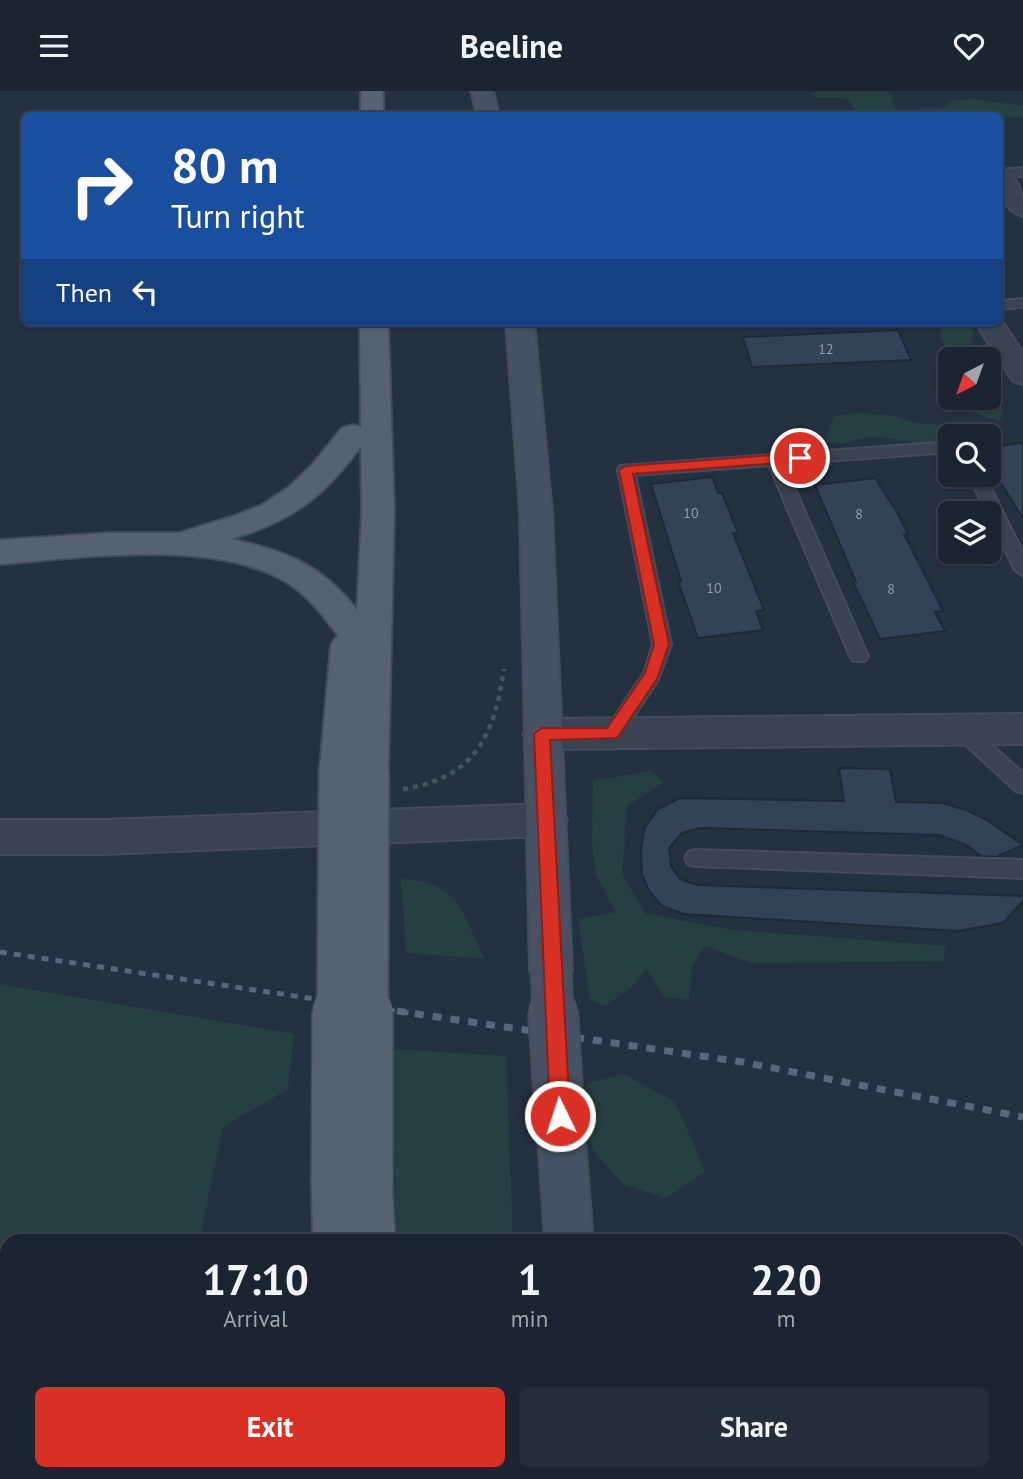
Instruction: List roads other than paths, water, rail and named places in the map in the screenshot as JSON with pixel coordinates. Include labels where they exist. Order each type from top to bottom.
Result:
[{"type":"main road","points":[[351,91],[351,112]]},
{"type":"main road","points":[[372,91],[372,112]]},
{"type":"main road","points":[[482,91],[487,112]]},
{"type":"main road","points":[[339,1234],[352,1187],[379,511],[364,434],[352,326]]},
{"type":"main road","points":[[370,777],[351,626],[374,326]]},
{"type":"main road","points":[[520,326],[536,512],[551,971],[568,1234]]},
{"type":"main road","points":[[182,543],[262,518],[293,498],[364,434]]},
{"type":"main road","points":[[0,552],[182,543],[242,553],[290,568],[332,602],[351,626]]},
{"type":"main road","points":[[352,1187],[369,1234]]},
{"type":"street","points":[[1003,181],[1023,208]]},
{"type":"street","points":[[992,326],[1023,375]]},
{"type":"street","points":[[542,734],[1023,729]]},
{"type":"street","points":[[0,837],[117,837],[547,820]]},
{"type":"lane","points":[[1003,175],[1023,172]]},
{"type":"lane","points":[[1003,305],[1023,303]]},
{"type":"lane","points":[[612,734],[652,675],[662,644],[626,470],[938,448]]},
{"type":"lane","points":[[775,459],[859,656]]},
{"type":"lane","points":[[982,487],[1023,570]]},
{"type":"lane","points":[[962,730],[1023,785]]},
{"type":"lane","points":[[695,858],[1023,869]]},
{"type":"railway","points":[[0,952],[409,1013]]},
{"type":"railway","points":[[397,1011],[742,1062],[1023,1117]]}]
